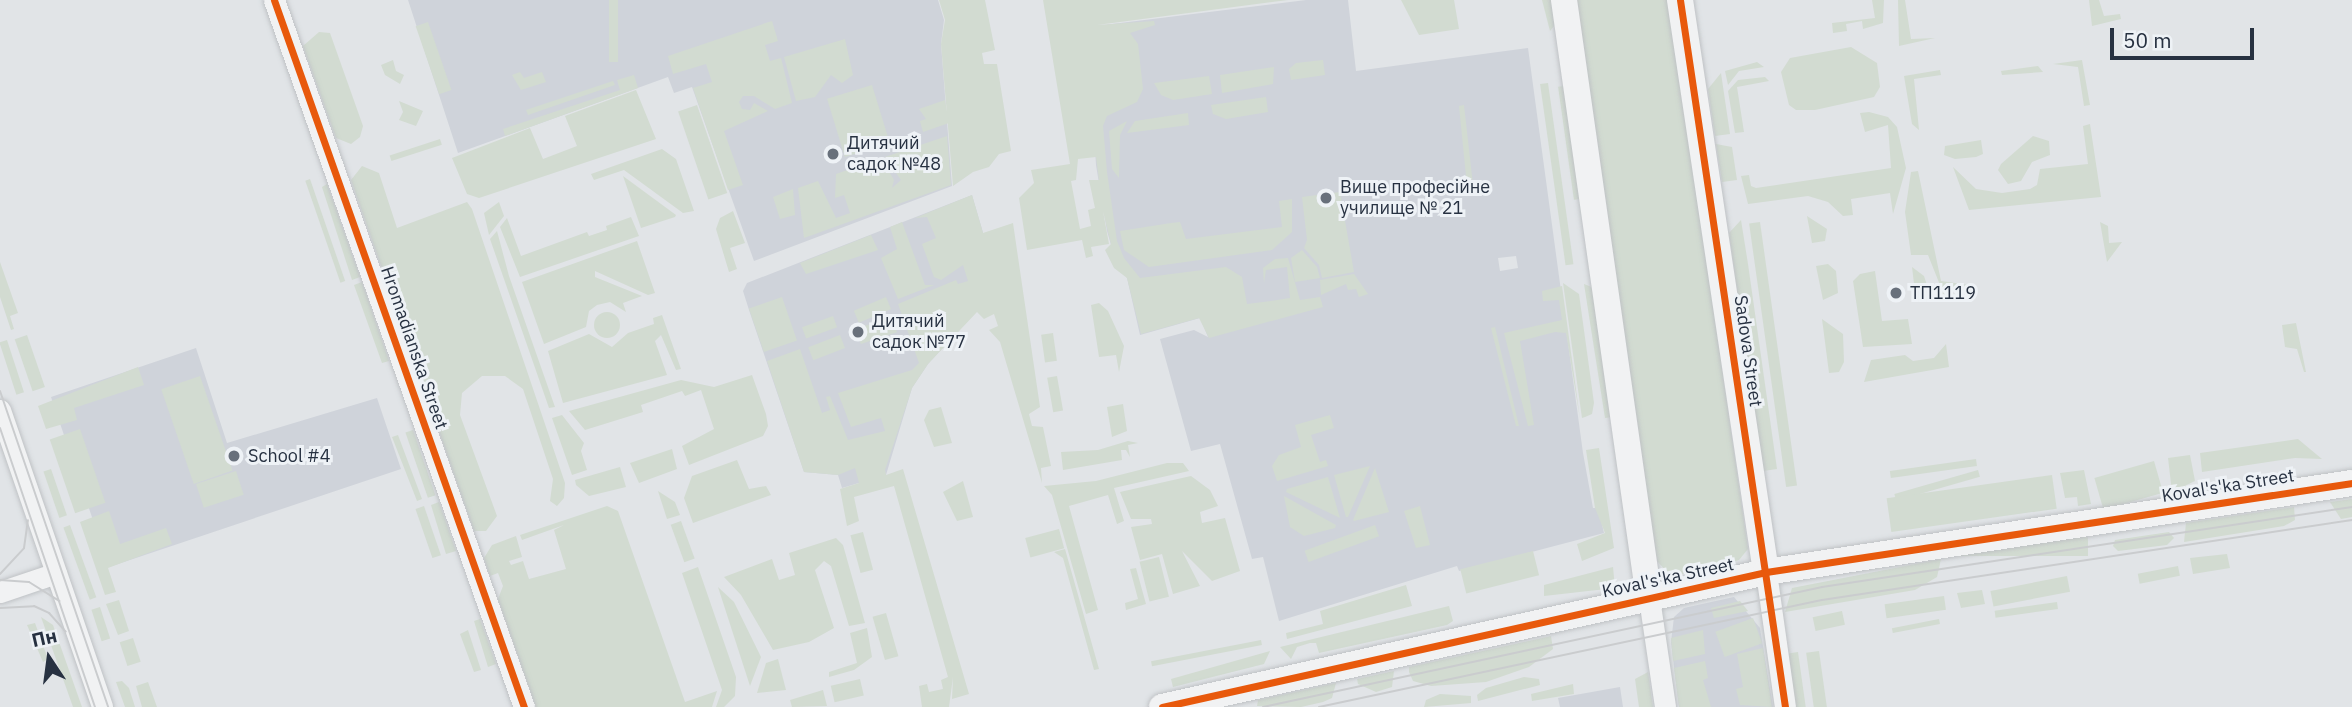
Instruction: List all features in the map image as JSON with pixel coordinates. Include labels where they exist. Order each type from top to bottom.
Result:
[{"type":"street","name":"Hromadianska Street","points":[[274,0],[524,707]]},
{"type":"street","points":[[1564,0],[1665,707]]},
{"type":"street","name":"Sadova Street","points":[[1680,0],[1785,707]]},
{"type":"street","points":[[0,410],[102,707]]},
{"type":"street","name":"Koval's'ka Street","points":[[1162,707],[1766,572],[2352,483]]},
{"type":"street","points":[[0,592],[56,573]]},
{"type":"shaded area","points":[[408,0],[938,0],[944,20],[941,44],[952,186],[754,261],[692,87],[674,93],[668,77],[458,153]]},
{"type":"shaded area","points":[[609,0],[618,0],[618,62],[609,62]]},
{"type":"shaded area","points":[[939,0],[985,0],[995,50],[982,53],[984,64],[997,64],[1011,151],[999,154],[989,167],[973,172],[953,186],[941,44],[945,20]]},
{"type":"shaded area","points":[[1043,0],[1288,0],[1097,25],[1154,21],[1155,25],[1130,33],[1138,44],[1143,89],[1137,102],[1107,116],[1103,126],[1107,172],[1117,241],[1124,258],[1140,278],[1226,267],[1242,277],[1247,304],[1271,301],[1290,298],[1287,267],[1266,270],[1264,283],[1263,268],[1275,259],[1288,258],[1300,300],[1320,297],[1323,307],[1209,338],[1199,318],[1141,334],[1127,278],[1114,268],[1105,250],[1111,244],[1103,211],[1109,244],[1091,247],[1093,256],[1086,258],[1082,240],[1027,250],[1019,198],[1034,183],[1031,170],[1070,164]],"holes":[[[1096,157],[1099,180],[1089,180],[1095,208],[1088,210],[1091,226],[1080,229],[1071,181],[1076,180],[1078,159]]]},
{"type":"shaded area","points":[[1306,0],[1348,0],[1356,71],[1528,48],[1583,453],[1593,508],[1598,508],[1604,533],[1459,571],[1457,566],[1279,621],[1263,557],[1252,559],[1220,444],[1191,451],[1160,339],[1194,330],[1208,337],[1200,318],[1140,335],[1127,278],[1116,262],[1107,231],[1096,165],[1090,65],[1096,26]],"holes":[[[1516,256],[1518,268],[1500,271],[1498,258]]]},
{"type":"shaded area","points":[[1401,0],[1454,0],[1459,29],[1419,35]]},
{"type":"shaded area","points":[[1542,0],[1551,0],[1555,25],[1550,31]]},
{"type":"shaded area","points":[[1577,0],[1669,0],[1748,549],[1739,560],[1677,575],[1667,572],[1657,561]]},
{"type":"shaded area","points":[[1872,0],[1884,0],[1883,23],[1863,29],[1862,21],[1846,24],[1847,31],[1833,33],[1832,23],[1875,18]]},
{"type":"shaded area","points":[[1898,0],[1905,0],[1911,39],[1935,38],[1899,46]]},
{"type":"shaded area","points":[[2089,0],[2099,0],[2104,16],[2120,14],[2121,19],[2092,26]]},
{"type":"shaded area","points":[[772,21],[778,41],[765,45],[770,61],[781,58],[792,103],[775,109],[754,96],[743,96],[739,102],[742,109],[750,110],[754,103],[768,111],[724,131],[743,185],[728,190],[693,88],[712,82],[706,64],[673,74],[668,56]]},
{"type":"shaded area","points":[[428,22],[451,90],[439,94],[416,26]]},
{"type":"shaded area","points":[[319,32],[330,33],[363,126],[360,137],[351,144],[336,138],[303,46]]},
{"type":"shaded area","points":[[845,39],[853,75],[842,83],[831,75],[815,97],[796,101],[784,57]]},
{"type":"shaded area","points":[[1851,47],[1877,63],[1880,87],[1874,97],[1815,110],[1796,110],[1789,105],[1781,72],[1790,58]]},
{"type":"shaded area","points":[[393,60],[396,71],[404,75],[400,84],[385,75],[381,65]]},
{"type":"shaded area","points":[[1323,60],[1325,75],[1291,80],[1289,69],[1296,63]]},
{"type":"shaded area","points":[[2082,60],[2090,105],[2084,106],[2078,67],[2053,64]]},
{"type":"shaded area","points":[[1757,62],[1764,67],[1739,71],[1728,85],[1725,71]]},
{"type":"shaded area","points":[[2038,66],[2043,72],[2002,75],[2001,71]]},
{"type":"shaded area","points":[[1274,67],[1273,84],[1222,93],[1220,75]]},
{"type":"shaded area","points":[[1940,70],[1941,75],[1914,79],[1919,130],[1912,124],[1904,76]]},
{"type":"shaded area","points":[[520,72],[524,78],[542,72],[546,82],[521,90],[512,75]]},
{"type":"shaded area","points":[[1721,73],[1730,134],[1715,136],[1708,89]]},
{"type":"shaded area","points":[[634,75],[638,88],[505,136],[503,129],[620,90],[617,80]]},
{"type":"shaded area","points":[[1209,76],[1212,94],[1173,100],[1161,95],[1154,83]]},
{"type":"shaded area","points":[[1765,77],[1769,81],[1737,87],[1744,132],[1735,133],[1728,91],[1738,80]]},
{"type":"shaded area","points":[[613,81],[615,85],[528,115],[526,110]]},
{"type":"shaded area","points":[[1548,83],[1573,264],[1566,265],[1540,84]]},
{"type":"shaded area","points":[[872,85],[890,143],[845,157],[827,99]]},
{"type":"shaded area","points":[[1564,86],[1580,199],[1574,200],[1558,87]]},
{"type":"shaded area","points":[[636,90],[656,139],[479,198],[467,194],[452,158],[530,128],[543,159],[577,146],[565,116]]},
{"type":"shaded area","points":[[1266,97],[1268,112],[1226,119],[1213,114],[1211,105]]},
{"type":"shaded area","points":[[945,100],[949,123],[923,132],[920,121],[926,119],[919,109]]},
{"type":"shaded area","points":[[399,101],[423,111],[416,126],[399,120],[403,112]]},
{"type":"shaded area","points":[[697,105],[727,193],[708,199],[678,112]]},
{"type":"shaded area","points":[[1464,105],[1473,185],[1467,186],[1459,106]]},
{"type":"shaded area","points":[[1869,112],[1888,117],[1897,127],[1906,168],[1893,214],[1890,193],[1851,199],[1853,215],[1843,216],[1828,202],[1808,196],[1748,204],[1741,176],[1749,175],[1751,186],[1756,188],[1891,168],[1888,125],[1865,132],[1860,113]]},
{"type":"shaded area","points":[[1188,113],[1189,125],[1127,133],[1135,121]]},
{"type":"shaded area","points":[[1127,121],[1120,135],[1119,178],[1112,169],[1109,131]]},
{"type":"shaded area","points":[[2090,124],[2101,197],[1969,210],[1953,167],[1976,189],[2002,193],[2030,189],[2037,185],[2040,169],[2088,164],[2083,126]]},
{"type":"shaded area","points":[[947,136],[951,185],[804,238],[798,188],[818,181],[836,218],[850,213],[844,195],[835,198],[836,174],[881,158],[894,180],[892,188],[901,180],[885,157]]},
{"type":"shaded area","points":[[2033,136],[2049,141],[2050,155],[2032,162],[2021,181],[2008,184],[1998,170],[2001,164]]},
{"type":"shaded area","points":[[440,139],[442,145],[391,161],[390,155]]},
{"type":"shaded area","points":[[1981,140],[1983,154],[1976,157],[1955,159],[1944,155],[1945,146]]},
{"type":"shaded area","points":[[1716,144],[1732,147],[1737,180],[1722,182]]},
{"type":"shaded area","points":[[662,149],[676,159],[694,211],[683,213],[624,170],[594,180],[591,174]]},
{"type":"shaded area","points":[[362,166],[379,173],[397,228],[467,202],[472,209],[565,483],[564,498],[557,506],[550,501],[553,479],[523,389],[505,376],[482,376],[462,393],[460,415],[497,516],[486,531],[474,531],[351,180]]},
{"type":"shaded area","points":[[1918,171],[1941,281],[1969,285],[1946,288],[1946,300],[1928,255],[1911,255],[1905,212],[1911,172]]},
{"type":"shaded area","points":[[623,176],[676,215],[675,217],[641,228]]},
{"type":"shaded area","points":[[310,179],[345,281],[340,283],[305,181]]},
{"type":"shaded area","points":[[327,184],[360,277],[352,280],[322,187]]},
{"type":"shaded area","points":[[793,189],[795,215],[780,219],[773,197]]},
{"type":"shaded area","points":[[1340,192],[1354,272],[1322,278],[1319,265],[1304,248],[1307,240],[1302,197]]},
{"type":"shaded area","name":"Дитячий садок №77","points":[[972,195],[999,287],[928,364],[912,388],[886,475],[842,488],[838,475],[804,472],[743,291],[747,283]]},
{"type":"shaded area","points":[[972,195],[983,233],[1013,223],[1040,407],[1029,414],[1032,426],[1043,427],[1051,466],[1041,468],[1042,483],[1000,342],[989,330],[998,326],[994,314],[984,319],[977,312],[928,364],[912,388],[885,470],[886,475],[903,469],[969,694],[952,699],[953,677],[949,707],[922,707],[919,686],[927,684],[929,692],[943,689],[941,680],[948,677],[894,486],[854,497],[859,521],[847,526],[840,489],[859,483],[855,468],[838,475],[804,472],[767,361],[800,349],[822,413],[830,410],[826,397],[830,396],[848,440],[885,431],[881,418],[851,427],[838,393],[912,370],[919,363],[898,304],[956,280],[958,284],[968,281],[963,265],[941,280],[934,277],[922,244],[936,238],[927,217],[915,218]]},
{"type":"shaded area","points":[[1292,199],[1292,232],[1272,250],[1149,267],[1124,250],[1120,231],[1171,223],[1180,222],[1186,239],[1282,227],[1279,201]]},
{"type":"shaded area","points":[[499,202],[504,216],[489,235],[484,213]]},
{"type":"shaded area","points":[[733,211],[745,243],[730,248],[737,269],[729,272],[716,229],[720,218]]},
{"type":"shaded area","points":[[1807,216],[1827,229],[1825,241],[1812,243]]},
{"type":"shaded area","points":[[631,217],[639,236],[520,277],[500,227],[507,218],[521,256],[587,232],[589,236],[607,230],[606,226]]},
{"type":"shaded area","points":[[1741,220],[1777,469],[1763,471],[1729,233]]},
{"type":"shaded area","points":[[902,222],[925,285],[934,285],[898,299],[881,258],[897,249],[890,227]]},
{"type":"shaded area","points":[[1760,222],[1797,485],[1786,487],[1749,224]]},
{"type":"shaded area","points":[[2100,222],[2108,226],[2109,243],[2122,242],[2107,262]]},
{"type":"shaded area","points":[[497,231],[509,276],[555,407],[549,408],[490,239]]},
{"type":"shaded area","points":[[871,235],[878,250],[806,274],[800,263]]},
{"type":"shaded area","points":[[637,241],[655,293],[648,295],[595,271],[595,277],[642,296],[623,303],[626,312],[610,302],[597,305],[589,311],[586,327],[544,344],[522,282]]},
{"type":"shaded area","points":[[1302,250],[1317,267],[1320,278],[1295,282],[1291,258]]},
{"type":"shaded area","points":[[0,262],[18,313],[10,316],[14,329],[11,330],[0,297]]},
{"type":"shaded area","points":[[1828,264],[1836,271],[1838,293],[1823,300],[1816,266]]},
{"type":"shaded area","points":[[1912,267],[1924,276],[1927,285],[1927,293],[1916,300]]},
{"type":"shaded area","points":[[1875,271],[1882,321],[1908,319],[1912,344],[1863,347],[1853,281],[1860,274]]},
{"type":"shaded area","points":[[1354,274],[1368,294],[1359,297],[1356,289],[1348,290],[1346,284],[1321,295],[1320,280]]},
{"type":"shaded area","points":[[362,282],[389,361],[382,363],[354,285]]},
{"type":"shaded area","points":[[1563,283],[1579,294],[1594,403],[1592,414],[1582,418]]},
{"type":"shaded area","points":[[1584,284],[1594,288],[1613,417],[1605,418]]},
{"type":"shaded area","points":[[1562,286],[1580,419],[1566,333],[1555,332],[1520,341],[1534,425],[1528,426],[1504,333],[1562,320],[1559,300],[1543,301],[1542,291]]},
{"type":"shaded area","points":[[782,297],[797,340],[764,352],[749,308]]},
{"type":"shaded area","points":[[886,297],[891,309],[859,323],[854,311]]},
{"type":"shaded area","points":[[1099,303],[1108,311],[1124,346],[1119,372],[1116,355],[1099,357],[1091,305]]},
{"type":"shaded area","points":[[607,312],[616,316],[620,325],[616,334],[607,338],[598,334],[594,325],[598,316]]},
{"type":"shaded area","points":[[662,315],[681,369],[676,370],[661,335],[655,341],[667,375],[563,403],[548,351],[589,334],[612,347],[628,333],[654,324],[653,318]]},
{"type":"shaded area","points":[[833,316],[837,327],[806,339],[802,327]]},
{"type":"shaded area","points":[[892,317],[897,332],[861,344],[856,329]]},
{"type":"shaded area","points":[[1822,319],[1843,334],[1844,362],[1839,372],[1829,373]]},
{"type":"shaded area","points":[[2296,323],[2306,372],[2297,349],[2285,347],[2282,325]]},
{"type":"shaded area","points":[[1495,327],[1519,426],[1516,426],[1491,328]]},
{"type":"shaded area","points":[[1053,333],[1057,361],[1045,362],[1041,335]]},
{"type":"shaded area","points":[[27,335],[45,387],[33,391],[15,339]]},
{"type":"shaded area","points":[[840,335],[845,348],[813,360],[808,347]]},
{"type":"shaded area","points":[[7,340],[24,392],[16,395],[0,344]]},
{"type":"shaded area","points":[[1946,344],[1949,367],[1864,382],[1871,360],[1905,355],[1913,361],[1934,358]]},
{"type":"shaded area","name":"School #4","points":[[196,348],[227,443],[377,398],[401,469],[109,567],[51,397]]},
{"type":"shaded area","points":[[138,367],[144,385],[74,408],[77,420],[46,429],[38,406]]},
{"type":"shaded area","points":[[752,375],[766,414],[768,426],[763,436],[689,465],[682,446],[714,429],[701,390],[685,396],[682,391],[641,405],[643,412],[585,430],[569,411],[681,380],[714,387]]},
{"type":"shaded area","points":[[200,376],[233,471],[194,484],[161,389]]},
{"type":"shaded area","points":[[1057,376],[1063,410],[1053,412],[1047,378]]},
{"type":"shaded area","points":[[1123,404],[1127,431],[1112,437],[1107,407]]},
{"type":"shaded area","points":[[941,407],[952,443],[934,447],[924,420],[929,410]]},
{"type":"shaded area","points":[[562,415],[584,443],[581,451],[587,470],[572,475],[552,418]]},
{"type":"shaded area","points":[[1330,415],[1334,428],[1311,435],[1320,462],[1326,460],[1328,466],[1277,481],[1272,466],[1279,455],[1301,447],[1295,425]]},
{"type":"shaded area","points":[[80,429],[105,503],[75,513],[50,439]]},
{"type":"shaded area","points":[[413,430],[435,495],[428,498],[405,433]]},
{"type":"shaded area","points":[[398,435],[422,499],[417,501],[392,437]]},
{"type":"shaded area","points":[[2298,439],[2322,459],[2295,458],[2202,472],[2200,453]]},
{"type":"shaded area","points":[[1128,441],[1138,443],[1128,445],[1130,457],[1126,450],[1121,450],[1122,460],[1063,470],[1061,452],[1098,450]]},
{"type":"shaded area","points":[[1599,448],[1614,548],[1582,561],[1577,544],[1605,533],[1595,508],[1586,450]]},
{"type":"shaded area","points":[[672,449],[677,469],[639,483],[630,463]]},
{"type":"shaded area","points":[[2190,455],[2195,481],[2172,492],[2168,458]]},
{"type":"shaded area","points":[[1976,459],[1977,466],[1891,478],[1890,471]]},
{"type":"shaded area","points":[[737,460],[749,489],[766,486],[771,495],[693,523],[684,498],[692,476]]},
{"type":"shaded area","points":[[2154,461],[2163,493],[2103,510],[2094,478]]},
{"type":"shaded area","points":[[1167,463],[1183,463],[1189,471],[1114,488],[1124,521],[1117,524],[1108,495],[1069,506],[1098,610],[1086,614],[1052,495],[1044,486],[1096,481]]},
{"type":"shaded area","points":[[1370,466],[1348,517],[1346,517],[1334,475]]},
{"type":"shaded area","points":[[620,467],[626,487],[589,496],[576,485],[575,480]]},
{"type":"shaded area","points":[[1375,468],[1389,512],[1354,521],[1353,520]]},
{"type":"shaded area","points":[[51,469],[67,515],[59,518],[43,472]]},
{"type":"shaded area","points":[[1978,470],[1980,477],[1896,501],[1894,494]]},
{"type":"shaded area","points":[[2084,470],[2091,504],[2078,506],[2077,497],[2065,498],[2060,473]]},
{"type":"shaded area","points":[[236,471],[244,495],[204,508],[196,484]]},
{"type":"shaded area","points":[[2052,475],[2057,509],[1891,532],[1887,498]]},
{"type":"shaded area","points":[[1191,476],[1210,490],[1218,506],[1200,512],[1202,523],[1225,518],[1240,571],[1212,581],[1182,551],[1200,586],[1173,594],[1162,554],[1140,560],[1131,527],[1152,524],[1151,519],[1131,519],[1120,492]]},
{"type":"shaded area","points":[[1328,477],[1340,518],[1286,492],[1287,489]]},
{"type":"shaded area","points":[[963,481],[973,517],[957,521],[943,492]]},
{"type":"shaded area","points":[[658,491],[675,502],[680,515],[667,519]]},
{"type":"shaded area","points":[[1284,496],[1336,525],[1335,528],[1304,536],[1290,527]]},
{"type":"shaded area","points":[[2352,499],[2352,517],[2341,519],[2330,502]]},
{"type":"shaded area","points":[[439,502],[456,551],[446,554],[431,505]]},
{"type":"shaded area","points":[[424,506],[441,555],[432,558],[415,509]]},
{"type":"shaded area","points":[[607,506],[618,511],[685,702],[717,691],[712,707],[536,707],[498,599],[503,586],[498,573],[490,576],[484,558],[492,545],[516,536],[522,557],[509,561],[511,565],[523,561],[529,579],[566,569],[554,530],[564,525],[522,540],[520,535]]},
{"type":"shaded area","points":[[1420,506],[1430,545],[1416,548],[1404,511]]},
{"type":"shaded area","points":[[2294,507],[2295,520],[2284,526],[2184,542],[2186,523]]},
{"type":"shaded area","points":[[109,511],[120,544],[166,528],[172,544],[108,568],[116,592],[105,595],[80,522]]},
{"type":"shaded area","points":[[681,521],[695,559],[684,562],[671,525]]},
{"type":"shaded area","points":[[70,525],[96,597],[90,600],[63,527]]},
{"type":"shaded area","points":[[1375,525],[1379,536],[1309,562],[1305,551]]},
{"type":"shaded area","points":[[1059,529],[1064,548],[1030,557],[1025,538]]},
{"type":"shaded area","points":[[863,532],[873,570],[861,573],[850,535]]},
{"type":"shaded area","points":[[2169,532],[2174,538],[2167,545],[2118,551],[2113,546],[2115,540]]},
{"type":"shaded area","points":[[1954,537],[2088,537],[2088,556],[1954,556]]},
{"type":"shaded area","points":[[836,538],[843,545],[865,623],[849,626],[831,566],[824,561],[815,570],[834,628],[809,642],[773,650],[741,595],[724,577],[772,559],[779,580],[795,575],[789,553]]},
{"type":"shaded area","points":[[1065,549],[1099,669],[1094,670],[1063,558],[1054,552]]},
{"type":"shaded area","points":[[1533,551],[1539,575],[1466,593],[1460,569]]},
{"type":"shaded area","points":[[2227,554],[2230,568],[2193,574],[2190,558]]},
{"type":"shaded area","points":[[1159,557],[1169,597],[1150,602],[1140,562]]},
{"type":"shaded area","points":[[1941,559],[1937,577],[1915,590],[1785,612],[1792,588]]},
{"type":"shaded area","points":[[2178,566],[2180,576],[2140,584],[2138,574]]},
{"type":"shaded area","points":[[698,567],[736,677],[735,696],[724,707],[716,707],[722,690],[682,573]]},
{"type":"shaded area","points":[[1613,567],[1615,588],[1544,596],[1544,585]]},
{"type":"shaded area","points":[[1136,568],[1146,604],[1126,610],[1125,603],[1138,599],[1130,569]]},
{"type":"shaded area","points":[[2067,576],[2070,592],[1993,607],[1990,591]]},
{"type":"shaded area","points":[[1406,585],[1412,606],[1287,639],[1286,633],[1323,624],[1320,611]]},
{"type":"shaded area","points":[[718,587],[734,602],[761,657],[750,686]]},
{"type":"shaded area","points":[[1982,590],[1985,604],[1961,608],[1957,593]]},
{"type":"shaded area","points":[[1944,596],[1946,610],[1887,618],[1885,604]]},
{"type":"shaded area","points":[[1734,597],[1760,628],[1773,707],[1679,707],[1671,642],[1674,617],[1684,608]]},
{"type":"shaded area","points":[[119,600],[129,631],[118,635],[106,604]]},
{"type":"shaded area","points":[[1740,601],[1748,611],[1714,618],[1711,608]]},
{"type":"shaded area","points":[[2057,602],[2058,609],[1996,618],[1995,611]]},
{"type":"shaded area","points":[[1449,606],[1453,621],[1447,625],[1319,653],[1316,643],[1310,643],[1297,647],[1291,659],[1280,647]]},
{"type":"shaded area","points":[[100,607],[110,638],[102,641],[91,610]]},
{"type":"shaded area","points":[[1842,611],[1845,625],[1816,631],[1813,617]]},
{"type":"shaded area","points":[[886,613],[898,656],[885,660],[873,617]]},
{"type":"shaded area","points":[[41,617],[53,625],[82,707],[73,707]]},
{"type":"shaded area","points":[[1753,618],[1762,643],[1725,657],[1715,632]]},
{"type":"shaded area","points":[[480,619],[496,664],[488,667],[474,621]]},
{"type":"shaded area","points":[[1939,619],[1940,624],[1893,633],[1892,628]]},
{"type":"shaded area","points":[[35,623],[48,659],[43,662],[27,625]]},
{"type":"shaded area","points":[[867,628],[872,657],[854,670],[829,677],[829,672],[857,663],[850,633]]},
{"type":"shaded area","points":[[468,630],[481,670],[474,672],[460,634]]},
{"type":"shaded area","points":[[1703,630],[1705,654],[1673,661],[1671,638]]},
{"type":"shaded area","points":[[1551,636],[1553,649],[1529,667],[1486,682],[1431,686],[1413,681],[1409,672],[1409,667]]},
{"type":"shaded area","points":[[133,638],[141,662],[127,666],[120,642]]},
{"type":"shaded area","points":[[1261,640],[1262,645],[1152,666],[1151,661]]},
{"type":"shaded area","points":[[1763,648],[1772,707],[1740,705],[1736,689],[1743,687],[1737,654]]},
{"type":"shaded area","points":[[1270,651],[1264,664],[1173,687],[1171,679]]},
{"type":"shaded area","points":[[1819,651],[1827,707],[1814,707],[1806,653]]},
{"type":"shaded area","points":[[1798,652],[1806,707],[1796,707],[1788,653]]},
{"type":"shaded area","points":[[778,659],[786,690],[757,693],[766,663]]},
{"type":"shaded area","points":[[1705,661],[1708,678],[1703,680],[1711,707],[1679,707],[1674,668]]},
{"type":"shaded area","points":[[1394,671],[1392,687],[1376,692],[1358,684],[1357,679]]},
{"type":"shaded area","points":[[1648,672],[1653,707],[1639,707],[1635,679]]},
{"type":"shaded area","points":[[1524,677],[1539,679],[1540,685],[1478,701],[1477,695],[1486,688]]},
{"type":"shaded area","points":[[860,679],[864,696],[835,702],[831,686]]},
{"type":"shaded area","points":[[122,681],[129,688],[135,707],[125,707],[116,682]]},
{"type":"shaded area","points":[[148,682],[157,707],[142,707],[136,686]]},
{"type":"shaded area","points":[[1336,683],[1332,698],[1323,702],[1301,707],[1257,706],[1258,700]]},
{"type":"shaded area","points":[[1573,684],[1574,694],[1532,701],[1531,694]]},
{"type":"shaded area","points":[[1620,687],[1623,707],[1560,707],[1558,698]]},
{"type":"shaded area","points":[[823,690],[827,706],[792,707],[790,700]]},
{"type":"shaded area","points":[[1440,694],[1471,696],[1471,703],[1424,707],[1426,700]]},
{"type":"tram line","points":[[0,391],[108,707]]},
{"type":"tram line","points":[[0,428],[95,707]]},
{"type":"tram line","points":[[1263,707],[1822,587],[2352,507]]},
{"type":"tram line","points":[[0,574],[24,548],[28,520]]},
{"type":"tram line","points":[[1319,707],[1822,600],[2352,520]]},
{"type":"tram line","points":[[0,580],[29,582],[59,601]]},
{"type":"tram line","points":[[0,608],[34,606],[49,613],[66,632]]},
{"type":"cycle path","points":[[274,0],[524,707]]},
{"type":"cycle path","points":[[1680,0],[1785,707]]},
{"type":"cycle path","points":[[1162,707],[1766,572],[2352,483]]},
{"type":"place","name":"Дитячий садок №48","points":[[833,154]]},
{"type":"place","name":"Вище професійне училище № 21","points":[[1326,198]]},
{"type":"place","name":"ТП1119","points":[[1896,293]]},
{"type":"place","name":"Дитячий садок №77","points":[[858,332]]},
{"type":"place","name":"School #4","points":[[234,456]]}]
